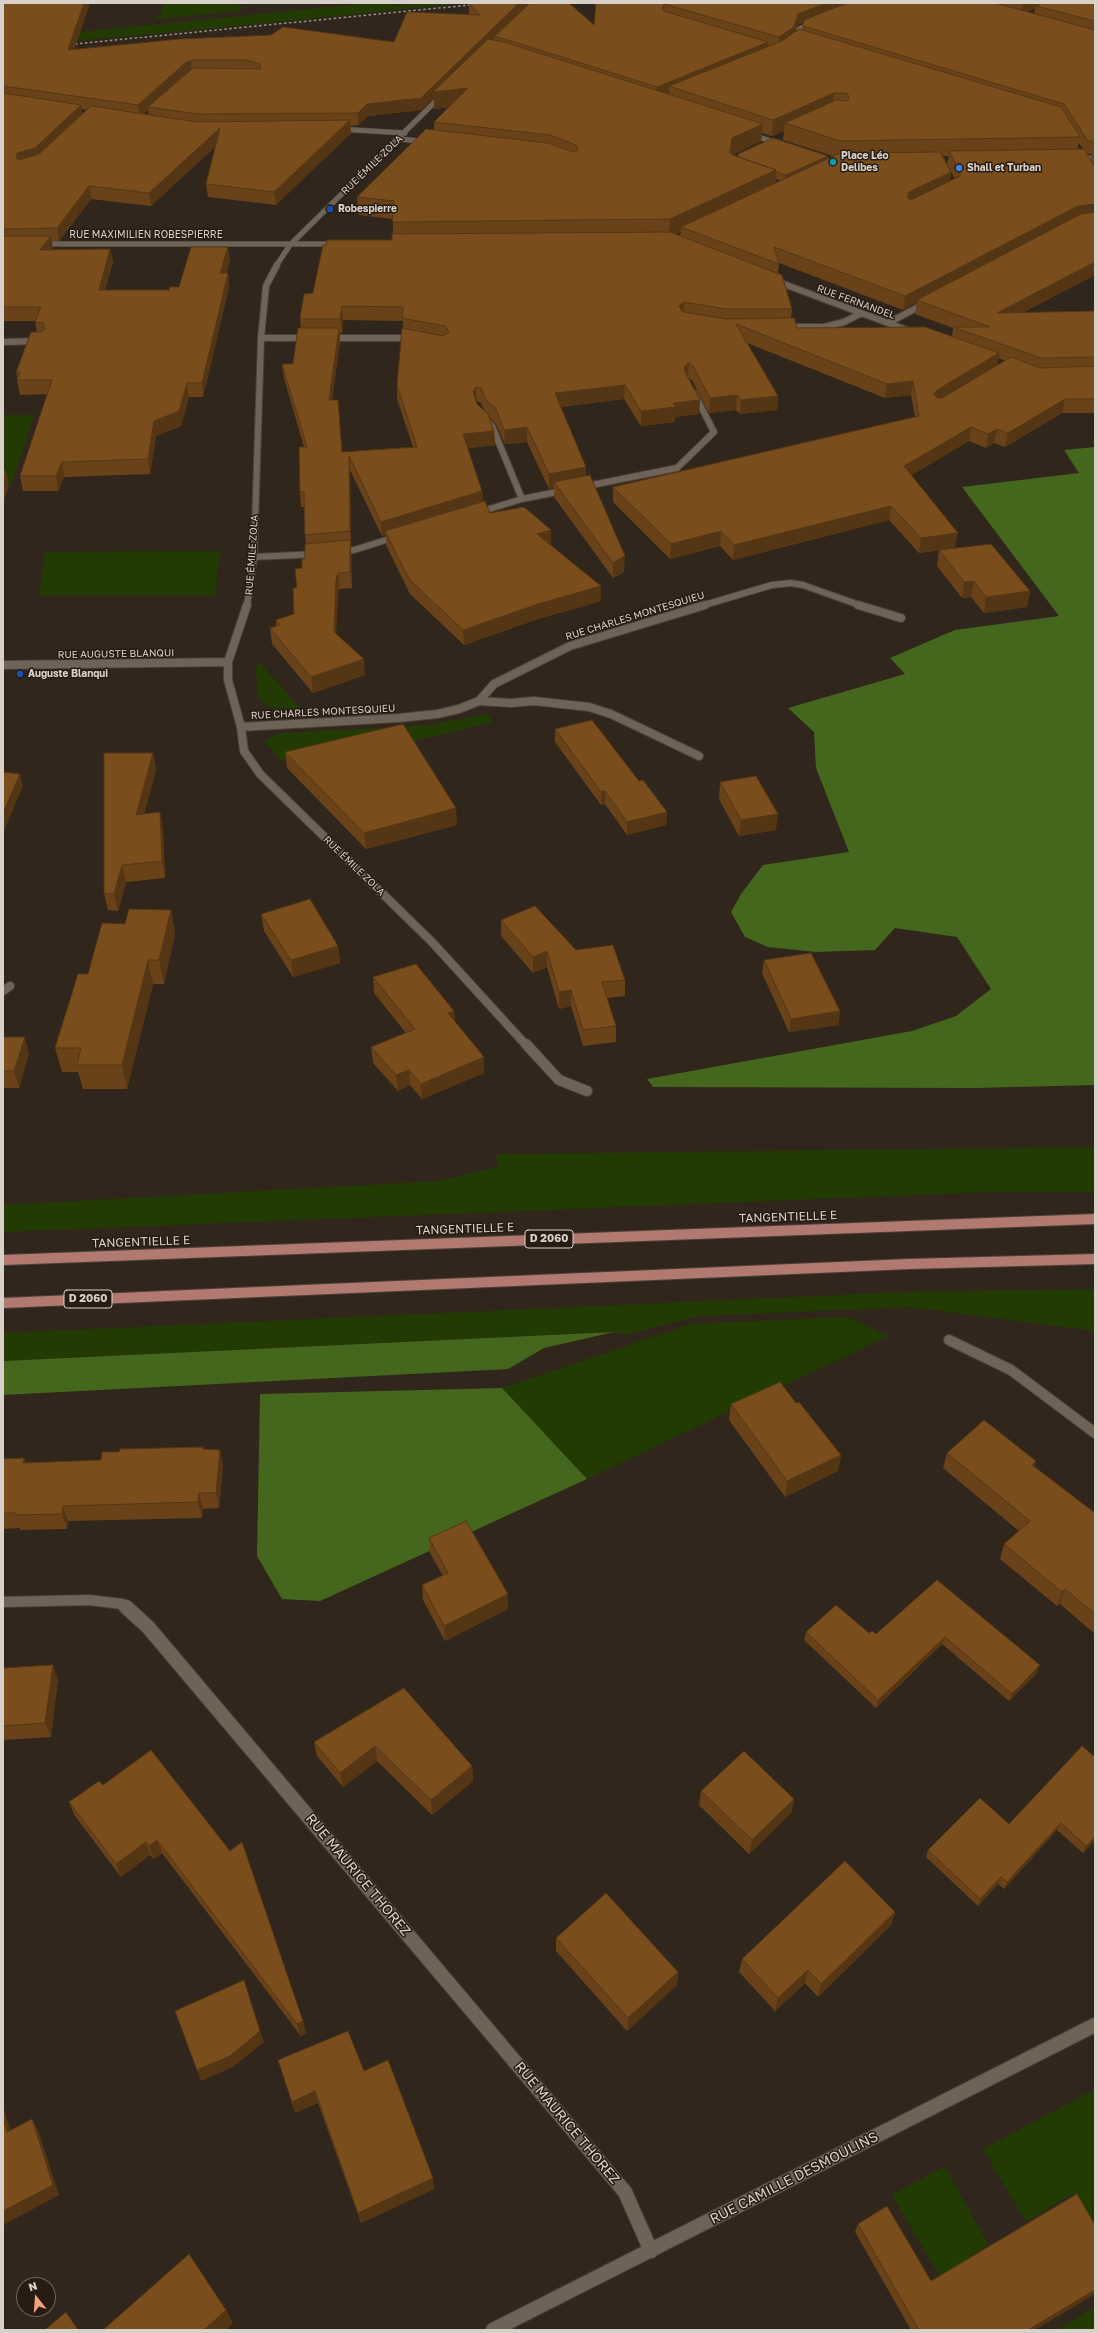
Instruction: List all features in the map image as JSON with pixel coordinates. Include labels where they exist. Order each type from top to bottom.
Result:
[{"type":"main road","name":"TANGENTIELLE E","points":[[3,1260],[1095,1219]]},
{"type":"main road","name":"D 2060","points":[[3,1303],[909,1264],[1095,1259]]},
{"type":"street","points":[[791,45],[797,41],[799,29],[820,20]]},
{"type":"street","points":[[797,41],[804,43]]},
{"type":"street","name":"RUE ÉMILE ZOLA","points":[[448,89],[290,245],[278,260],[266,286],[261,338],[254,557],[249,600],[228,662],[228,680],[241,727],[244,751],[260,774],[432,942],[559,1080],[586,1091]]},
{"type":"street","points":[[331,129],[405,133]]},
{"type":"street","points":[[742,132],[789,147]]},
{"type":"street","points":[[761,146],[778,138]]},
{"type":"street","points":[[399,139],[434,143]]},
{"type":"street","points":[[1080,152],[1086,163]]},
{"type":"street","points":[[1071,158],[1095,158]]},
{"type":"street","name":"RUE MAXIMILIEN ROBESPIERRE","points":[[33,244],[346,244]]},
{"type":"street","name":"RUE FERNANDEL","points":[[765,278],[917,334]]},
{"type":"street","points":[[888,323],[937,297]]},
{"type":"street","points":[[779,328],[824,327],[844,322],[860,314]]},
{"type":"street","points":[[261,338],[408,337],[423,340]]},
{"type":"street","points":[[3,342],[43,341]]},
{"type":"street","points":[[468,515],[522,499],[677,468],[714,432],[691,388]]},
{"type":"street","points":[[482,417],[492,426],[522,499]]},
{"type":"street","points":[[254,557],[327,554],[354,550],[408,534]]},
{"type":"street","name":"RUE CHARLES MONTESQUIEU","points":[[241,727],[437,714],[459,709],[479,701],[494,684],[570,646],[772,585],[791,583],[803,586],[857,605],[901,618]]},
{"type":"street","name":"RUE AUGUSTE BLANQUI","points":[[3,665],[228,662]]},
{"type":"street","points":[[479,701],[511,703],[534,701],[589,707],[611,714],[699,756]]},
{"type":"street","points":[[950,1340],[1011,1370],[1095,1433]]},
{"type":"street","name":"RUE MAURICE THOREZ","points":[[3,1602],[89,1600],[122,1604],[148,1627],[625,2192],[651,2251]]},
{"type":"street","name":"RUE CAMILLE DESMOULINS","points":[[493,2330],[1095,2024]]},
{"type":"green space","points":[[164,3],[233,3],[243,8],[238,11],[155,19],[161,12]]},
{"type":"green space","points":[[369,3],[396,3],[394,6],[423,3],[465,3],[208,29],[3,47],[3,34],[79,32]]},
{"type":"green space","points":[[3,415],[34,415],[11,485],[3,485]]},
{"type":"green space","points":[[1095,447],[1095,1085],[976,1088],[653,1087],[647,1079],[912,1031],[956,1016],[991,989],[957,937],[895,928],[875,950],[816,952],[768,947],[745,937],[731,912],[741,894],[763,865],[849,852],[816,768],[814,732],[788,708],[905,674],[890,658],[955,630],[1059,616],[962,487],[1079,473],[1064,450]]},
{"type":"green space","points":[[220,551],[215,596],[39,596],[45,552]]},
{"type":"green space","points":[[260,663],[303,711],[270,707],[261,701],[257,691],[256,665]]},
{"type":"green space","points":[[487,714],[493,722],[410,742],[306,751],[281,761],[264,740],[281,733],[429,725]]},
{"type":"green space","points":[[1095,1147],[1095,1192],[989,1192],[3,1232],[3,1205],[439,1181],[497,1167],[497,1154]]},
{"type":"green space","points":[[1095,1289],[1095,1331],[910,1307],[698,1316],[624,1335],[614,1332],[3,1361],[3,1333],[905,1292]]},
{"type":"green space","points":[[847,1317],[888,1336],[587,1479],[502,1388],[691,1324]]},
{"type":"green space","points":[[614,1332],[544,1348],[508,1369],[3,1395],[3,1361]]},
{"type":"green space","points":[[502,1388],[587,1479],[320,1601],[282,1599],[257,1556],[260,1394]]},
{"type":"green space","points":[[1095,2089],[1095,2231],[1072,2194],[1026,2222],[983,2149]]},
{"type":"green space","points":[[945,2166],[988,2245],[969,2258],[1010,2330],[972,2330],[892,2195]]},
{"type":"green space","points":[[1095,2307],[1095,2330],[1057,2330]]},
{"type":"building","points":[[3,3],[84,3],[68,50],[180,39],[271,35],[283,27],[394,42],[407,12],[480,15],[469,3],[519,3],[421,98],[367,104],[358,113],[198,114],[148,107],[193,68],[261,69],[260,64],[247,60],[191,60],[184,64],[138,105],[3,86]]},
{"type":"building","points":[[530,3],[569,3],[594,25],[596,3],[826,3],[798,14],[794,27],[779,37],[664,4],[662,8],[664,11],[768,42],[657,87],[495,36]]},
{"type":"building","points":[[847,3],[995,3],[1095,30],[1095,141],[1088,141],[1064,104],[803,26],[804,20]]},
{"type":"building","points":[[1042,3],[1095,3],[1095,21],[1036,6]]},
{"type":"building","points":[[799,29],[1061,107],[1080,137],[840,141],[785,123],[836,100],[848,101],[849,96],[846,93],[834,93],[773,120],[669,86],[782,41]]},
{"type":"building","points":[[488,39],[504,42],[763,124],[732,138],[730,153],[776,170],[670,219],[392,222],[394,201],[357,197],[426,129],[548,143],[573,152],[578,150],[576,145],[550,135],[434,122],[468,88],[433,92]]},
{"type":"building","points":[[3,93],[81,105],[35,148],[17,153],[16,158],[19,160],[39,154],[91,106],[197,122],[350,120],[274,192],[206,184],[220,128],[149,193],[89,186],[57,228],[3,229]]},
{"type":"building","points":[[773,138],[828,156],[786,175],[738,157],[738,154]]},
{"type":"building","points":[[1084,149],[1095,168],[1095,204],[1078,206],[905,296],[774,247],[779,264],[681,227],[840,153],[940,152],[951,172],[909,192],[907,197],[911,200],[960,176],[960,172],[949,151]]},
{"type":"building","points":[[1095,212],[1095,262],[997,313],[1095,311],[1095,357],[1041,358],[953,327],[990,327],[917,300],[1081,214]]},
{"type":"building","points":[[670,232],[782,275],[792,309],[727,309],[684,302],[679,306],[683,312],[727,319],[794,318],[797,328],[925,327],[999,353],[937,390],[934,394],[937,398],[942,398],[1011,357],[1040,368],[1095,366],[1095,399],[1065,399],[1008,433],[997,429],[988,434],[971,427],[904,466],[958,533],[921,538],[891,506],[734,545],[721,531],[671,544],[613,487],[919,416],[913,381],[887,384],[736,324],[778,396],[741,400],[737,395],[710,398],[693,366],[689,363],[685,366],[684,370],[700,400],[673,403],[676,407],[641,411],[625,385],[555,393],[586,467],[549,474],[527,427],[504,430],[496,409],[486,400],[481,388],[476,387],[473,391],[477,404],[488,414],[494,431],[463,434],[482,491],[381,522],[349,456],[350,531],[305,535],[304,492],[300,492],[299,447],[307,447],[282,364],[293,364],[298,328],[339,328],[329,400],[338,400],[342,452],[417,447],[397,385],[402,328],[443,336],[449,332],[445,326],[402,318],[403,307],[342,306],[340,319],[300,319],[304,294],[313,293],[323,245],[326,245],[327,240],[392,240],[392,234]]},
{"type":"building","points":[[3,236],[51,236],[40,250],[110,249],[99,290],[169,290],[170,287],[179,287],[191,247],[228,247],[220,273],[228,273],[202,383],[187,383],[179,411],[154,421],[148,459],[62,462],[56,476],[20,476],[52,380],[17,380],[20,372],[16,373],[31,332],[41,332],[45,329],[43,323],[35,322],[41,307],[3,307]]},
{"type":"building","points":[[3,471],[6,471],[3,478]]},
{"type":"building","points":[[590,475],[625,556],[613,563],[554,482]]},
{"type":"building","points":[[485,501],[490,513],[524,507],[551,530],[537,534],[601,586],[538,604],[463,630],[409,579],[385,531]]},
{"type":"building","points":[[350,540],[350,572],[338,573],[336,579],[334,632],[364,659],[311,677],[270,628],[280,625],[276,620],[294,614],[293,588],[297,588],[295,569],[302,568],[302,559],[305,559],[305,544]]},
{"type":"building","points":[[991,544],[1030,591],[986,597],[974,581],[964,582],[939,550]]},
{"type":"building","points":[[592,720],[639,781],[643,780],[667,812],[627,822],[605,791],[601,792],[555,729]]},
{"type":"building","points":[[403,724],[456,808],[364,833],[285,752]]},
{"type":"building","points":[[104,753],[153,753],[136,815],[160,812],[162,861],[122,865],[114,894],[104,893]]},
{"type":"building","points":[[3,772],[20,774],[3,813]]},
{"type":"building","points":[[756,776],[778,814],[741,820],[720,782]]},
{"type":"building","points":[[310,899],[338,946],[291,960],[261,914]]},
{"type":"building","points":[[535,906],[576,950],[613,945],[625,980],[602,982],[616,1026],[583,1030],[571,990],[559,992],[547,951],[533,957],[501,920]]},
{"type":"building","points":[[129,909],[171,910],[159,960],[148,960],[122,1065],[77,1065],[81,1048],[55,1048],[78,974],[88,974],[102,923],[125,924]]},
{"type":"building","points":[[811,953],[840,1011],[791,1019],[764,960]]},
{"type":"building","points":[[416,964],[454,1011],[448,1013],[484,1057],[421,1084],[409,1070],[396,1075],[371,1047],[415,1029],[373,977]]},
{"type":"building","points":[[3,1037],[25,1037],[14,1071],[3,1071]]},
{"type":"building","points":[[780,1382],[796,1403],[799,1402],[841,1455],[787,1481],[731,1404]]},
{"type":"building","points":[[984,1420],[1036,1461],[1032,1465],[1095,1513],[1095,1614],[1065,1589],[1062,1592],[1004,1544],[1030,1521],[947,1453]]},
{"type":"building","points":[[203,1447],[203,1449],[220,1450],[216,1493],[199,1493],[198,1502],[63,1506],[62,1514],[15,1515],[15,1513],[3,1513],[3,1459],[24,1458],[23,1463],[101,1460],[102,1452],[119,1452],[120,1449]]},
{"type":"building","points":[[466,1521],[508,1594],[444,1626],[422,1585],[448,1573],[429,1538]]},
{"type":"building","points":[[937,1580],[1040,1665],[1012,1694],[945,1637],[878,1700],[806,1632],[836,1605],[869,1633],[872,1631],[876,1634]]},
{"type":"building","points":[[53,1665],[45,1723],[3,1726],[3,1668]]},
{"type":"building","points":[[404,1688],[472,1766],[431,1800],[375,1746],[340,1773],[314,1742]]},
{"type":"building","points":[[1082,1746],[1095,1757],[1095,1837],[1086,1846],[1061,1823],[1007,1882],[1001,1877],[980,1899],[928,1850],[980,1798],[1009,1824]]},
{"type":"building","points":[[151,1750],[230,1851],[242,1842],[303,2021],[297,2024],[157,1840],[149,1846],[146,1842],[116,1864],[69,1802],[99,1781],[103,1785]]},
{"type":"building","points":[[744,1751],[794,1799],[752,1840],[701,1791]]},
{"type":"building","points":[[845,1861],[895,1912],[821,1984],[808,1970],[778,1998],[742,1959]]},
{"type":"building","points":[[606,1893],[678,1972],[628,2018],[556,1938]]},
{"type":"building","points":[[244,1980],[260,2031],[230,2056],[197,2070],[175,2011]]},
{"type":"building","points":[[348,2031],[364,2071],[388,2060],[433,2178],[358,2213],[315,2091],[292,2102],[278,2060]]},
{"type":"building","points":[[3,2118],[7,2132],[32,2119],[53,2185],[3,2211]]},
{"type":"building","points":[[1077,2194],[1095,2225],[1095,2290],[1028,2330],[919,2330],[858,2224],[887,2206],[931,2281]]},
{"type":"building","points":[[189,2254],[226,2310],[204,2330],[103,2330]]},
{"type":"building","points":[[66,2312],[78,2330],[45,2330]]},
{"type":"railway","points":[[65,45],[490,3]]},
{"type":"place","name":"Place Léo Delibes","points":[[833,162]]},
{"type":"place","name":"Shall et Turban","points":[[959,168]]},
{"type":"place","name":"Robespierre","points":[[330,209]]},
{"type":"place","name":"Auguste Blanqui","points":[[20,674]]}]
